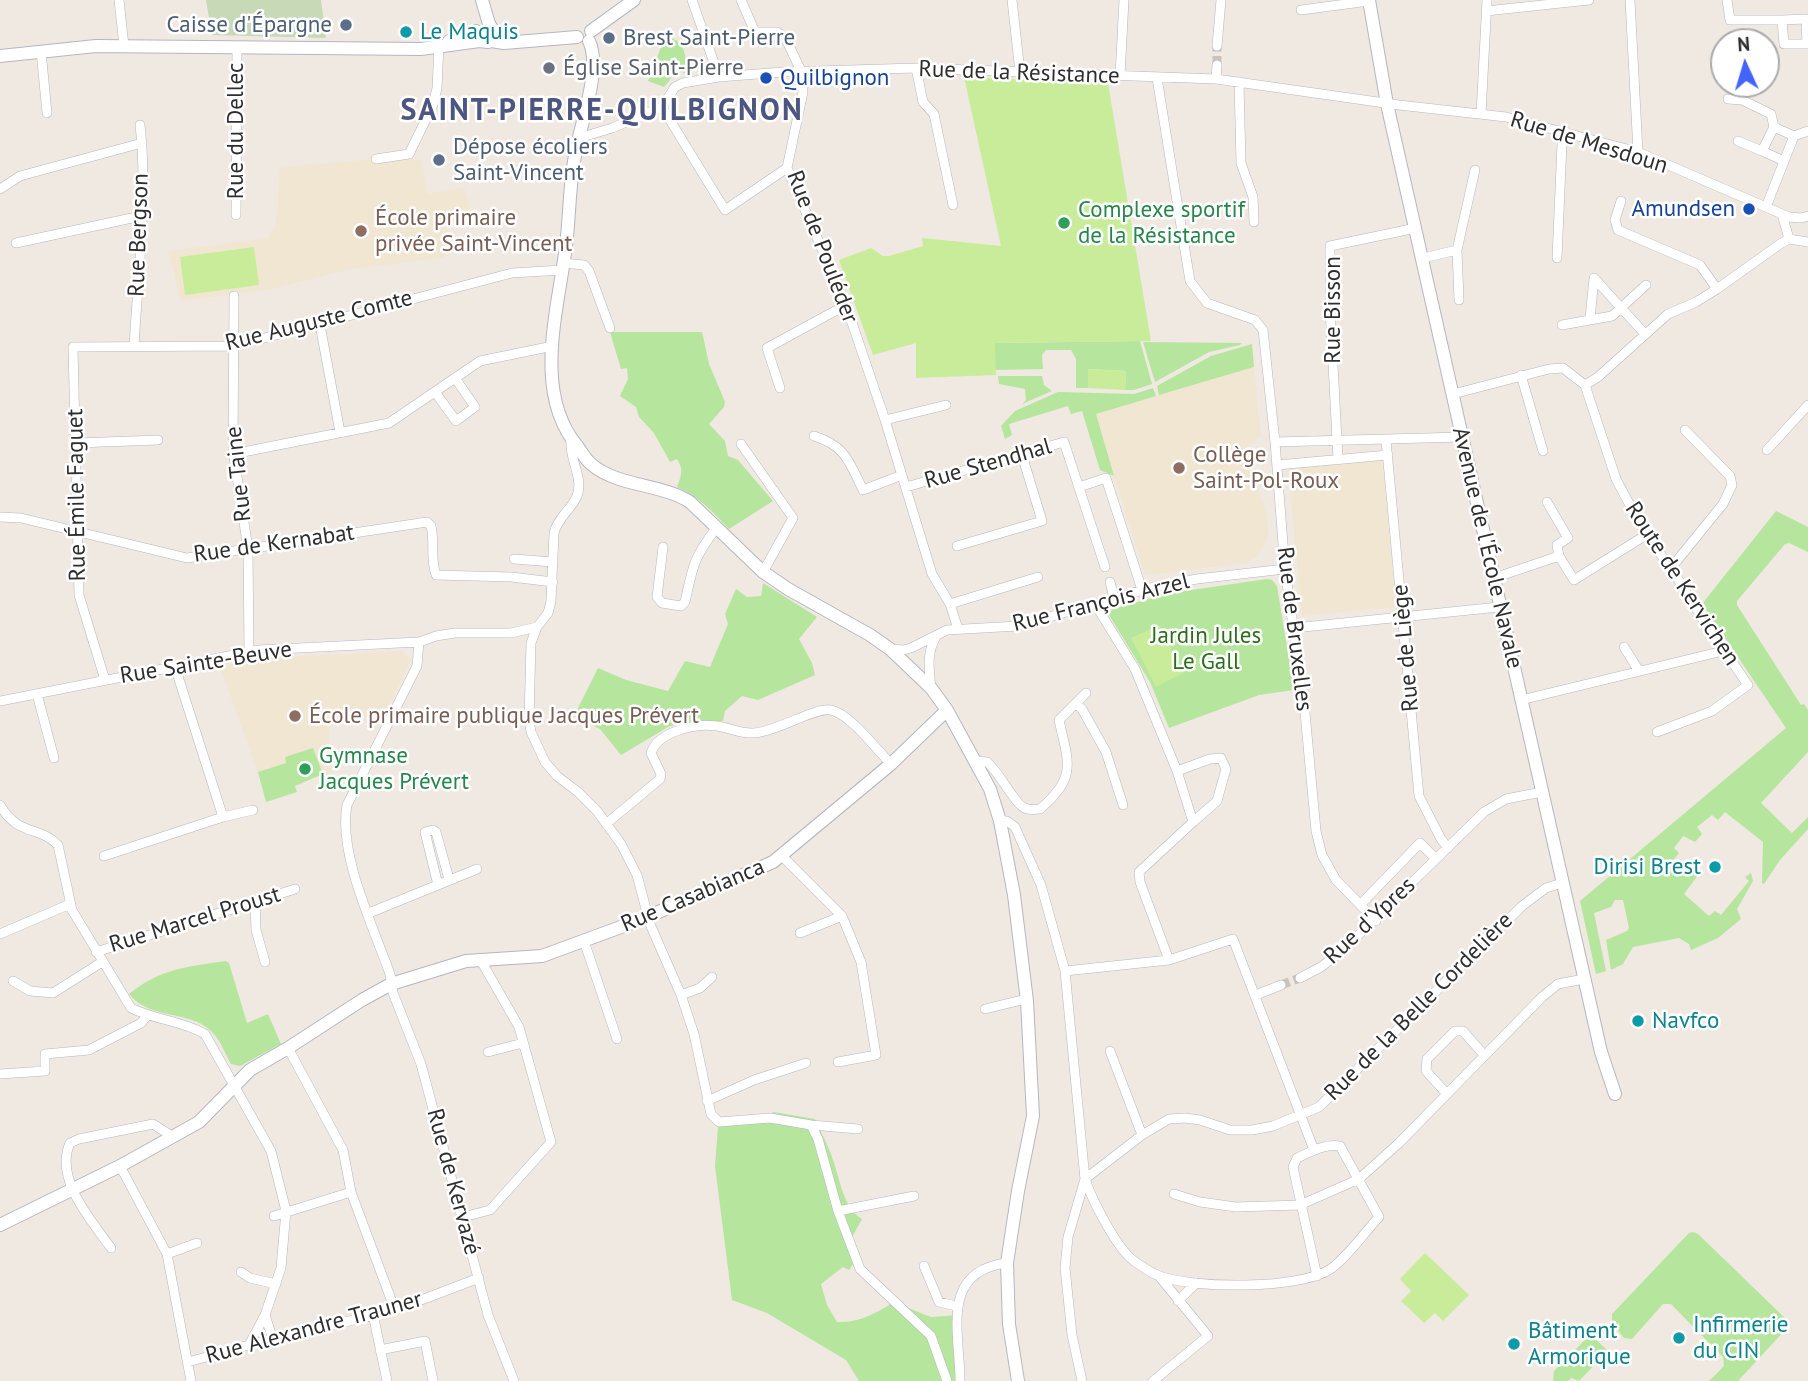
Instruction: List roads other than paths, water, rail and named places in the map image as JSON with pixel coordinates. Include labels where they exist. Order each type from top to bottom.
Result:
[{"type":"street","points":[[119,0],[124,46]]},
{"type":"street","points":[[481,0],[485,33]]},
{"type":"street","points":[[0,56],[96,46],[421,49],[485,33],[504,43],[586,36],[634,0]]},
{"type":"street","points":[[692,0],[719,77]]},
{"type":"street","points":[[741,0],[755,32],[776,32],[785,37],[801,71]]},
{"type":"street","points":[[1012,0],[1020,72]]},
{"type":"street","points":[[1120,76],[1124,0]]},
{"type":"street","points":[[1217,46],[1221,0]]},
{"type":"street","points":[[1481,114],[1487,0]]},
{"type":"street","points":[[1486,11],[1589,0]]},
{"type":"street","points":[[1630,0],[1638,152]]},
{"type":"street","points":[[1727,0],[1730,20],[1806,19],[1807,44],[1784,44],[1782,20]]},
{"type":"street","points":[[1301,10],[1369,1]]},
{"type":"street","name":"Avenue de l'École Navale","points":[[1369,1],[1387,104],[1499,607],[1601,1052],[1615,1094]]},
{"type":"street","points":[[586,36],[593,65],[571,184],[571,210],[553,346],[556,404],[571,441],[589,463],[607,474],[678,494],[718,527],[764,572],[890,649],[931,688],[947,710],[990,789],[1000,821],[1014,895],[1026,999],[1033,1116],[1007,1263],[1009,1324],[1018,1381]]},
{"type":"street","points":[[376,159],[409,154],[433,105],[437,88],[439,46]]},
{"type":"street","name":"Rue du Dellec","points":[[236,215],[237,47]]},
{"type":"street","points":[[41,51],[47,113]]},
{"type":"street","points":[[1216,79],[1217,65]]},
{"type":"street","points":[[916,68],[923,102],[934,114],[953,205]]},
{"type":"street","name":"Rue de la Résistance","points":[[662,107],[675,87],[682,83],[719,77],[801,71],[916,68],[1216,79],[1387,104]]},
{"type":"street","name":"Rue de Pouléder","points":[[801,71],[803,92],[787,168],[846,305],[885,420],[932,574],[950,604],[958,629]]},
{"type":"street","name":"Rue de Bruxelles","points":[[1157,78],[1190,281],[1207,303],[1255,320],[1263,330],[1285,569],[1304,702],[1316,831],[1322,855],[1336,880],[1376,921]]},
{"type":"street","points":[[1239,82],[1241,163],[1253,197],[1254,222]]},
{"type":"street","points":[[1728,99],[1742,100],[1771,114],[1774,127],[1762,151]]},
{"type":"street","name":"Rue de Mesdoun","points":[[1387,104],[1506,117],[1566,132],[1638,152],[1782,214],[1805,217]]},
{"type":"street","points":[[579,138],[662,107],[725,210],[787,168]]},
{"type":"street","name":"Rue Bergson","points":[[134,346],[141,216],[140,125]]},
{"type":"street","points":[[1774,127],[1794,136],[1808,131]]},
{"type":"street","points":[[1557,258],[1562,144],[1566,132]]},
{"type":"street","points":[[1766,207],[1794,136]]},
{"type":"street","points":[[1738,141],[1784,161]]},
{"type":"street","points":[[0,189],[20,176],[142,143]]},
{"type":"street","points":[[1459,300],[1457,250],[1475,170]]},
{"type":"street","points":[[1622,201],[1615,220],[1618,230],[1700,265],[1717,289]]},
{"type":"street","points":[[1782,214],[1789,239]]},
{"type":"street","points":[[16,243],[141,216]]},
{"type":"street","name":"Rue Bisson","points":[[1338,459],[1330,246],[1416,228]]},
{"type":"street","points":[[1452,394],[1521,375],[1563,368],[1585,384],[1598,377],[1668,314],[1717,289],[1789,239],[1807,244]]},
{"type":"street","points":[[1423,258],[1457,250]]},
{"type":"street","points":[[562,266],[584,265],[589,271],[610,328]]},
{"type":"street","name":"Rue Auguste Comte","points":[[74,347],[234,346],[512,273],[562,266]]},
{"type":"street","points":[[1590,319],[1594,278],[1644,333]]},
{"type":"street","points":[[1562,325],[1612,316],[1646,285]]},
{"type":"street","name":"Rue Taine","points":[[234,296],[233,450],[248,549],[249,652]]},
{"type":"street","points":[[780,388],[766,348],[846,305]]},
{"type":"street","points":[[320,325],[340,432]]},
{"type":"street","points":[[233,450],[243,452],[389,423],[480,361],[553,346]]},
{"type":"street","name":"Rue Émile Faguet","points":[[74,347],[79,595],[105,680]]},
{"type":"street","points":[[1521,375],[1544,451]]},
{"type":"street","points":[[435,392],[456,421],[475,407],[455,378]]},
{"type":"street","name":"Route de Kervichen","points":[[1585,384],[1616,480],[1646,535],[1671,568],[1723,651],[1748,685],[1712,711],[1657,732]]},
{"type":"street","points":[[885,420],[946,405]]},
{"type":"street","points":[[1767,450],[1806,410]]},
{"type":"street","points":[[1671,568],[1723,504],[1732,485],[1730,476],[1685,430]]},
{"type":"street","points":[[814,436],[832,442],[846,456],[863,490],[902,475]]},
{"type":"street","points":[[1275,442],[1462,437]]},
{"type":"street","points":[[77,443],[158,440]]},
{"type":"street","name":"Rue de Liège","points":[[1387,440],[1419,796],[1448,848]]},
{"type":"street","points":[[571,441],[579,483],[577,495],[556,524],[553,582],[548,613],[537,627],[531,643],[529,720],[536,745],[557,776],[579,792],[606,824],[621,844],[637,874],[650,924],[681,995],[694,1034],[711,1114],[719,1122],[771,1118],[858,1129]]},
{"type":"street","name":"Rue Stendhal","points":[[906,487],[1064,442],[1105,567]]},
{"type":"street","points":[[741,444],[793,518],[764,572]]},
{"type":"street","points":[[1277,465],[1388,454]]},
{"type":"street","points":[[957,545],[1042,521],[1022,455]]},
{"type":"street","points":[[1079,487],[1106,478],[1142,590]]},
{"type":"street","points":[[1547,502],[1568,538],[1557,545],[1559,556],[1574,580],[1646,535]]},
{"type":"street","name":"Rue de Kernabat","points":[[0,517],[21,517],[187,558],[427,522],[433,532],[433,566],[436,575],[511,577],[553,582]]},
{"type":"street","points":[[663,547],[657,597],[662,603],[681,606],[685,602],[698,551],[718,527]]},
{"type":"street","points":[[1493,578],[1559,556]]},
{"type":"street","points":[[514,559],[553,562]]},
{"type":"street","name":"Rue François Arzel","points":[[958,629],[1018,626],[1142,590],[1197,579],[1285,569]]},
{"type":"street","points":[[950,604],[1038,577]]},
{"type":"street","points":[[1110,582],[1114,598]]},
{"type":"street","points":[[1095,604],[1135,669],[1177,771],[1193,822]]},
{"type":"street","points":[[1294,628],[1499,607]]},
{"type":"street","name":"Rue Sainte-Beuve","points":[[0,701],[249,652],[419,642],[456,633],[518,632],[537,627]]},
{"type":"street","points":[[890,649],[911,648],[937,634],[958,629]]},
{"type":"street","points":[[518,632],[531,643]]},
{"type":"street","points":[[931,688],[928,666],[932,643],[937,634]]},
{"type":"street","name":"Rue de Kervazé","points":[[419,642],[417,666],[347,805],[345,815],[351,863],[421,1064],[488,1315],[514,1381]]},
{"type":"street","points":[[1624,646],[1639,671]]},
{"type":"street","points":[[1521,700],[1723,651]]},
{"type":"street","points":[[176,667],[223,817]]},
{"type":"street","points":[[975,761],[987,762],[998,772],[1023,807],[1040,809],[1057,796],[1066,779],[1069,756],[1059,720],[1086,693]]},
{"type":"street","points":[[37,694],[54,758]]},
{"type":"street","points":[[1076,704],[1105,752],[1123,805]]},
{"type":"street","points":[[606,824],[660,779],[661,774],[651,751],[655,744],[673,733],[699,727],[715,726],[752,733],[830,710],[847,719],[891,764]]},
{"type":"street","name":"Rue Casabianca","points":[[0,1225],[120,1166],[199,1122],[250,1070],[391,984],[450,965],[480,959],[542,956],[723,886],[782,856],[891,764],[947,710]]},
{"type":"street","points":[[1169,960],[1140,883],[1139,872],[1217,801],[1226,769],[1222,758],[1210,759],[1177,771]]},
{"type":"street","name":"Rue d'Ypres","points":[[1300,978],[1321,967],[1376,921],[1484,811],[1506,799],[1542,792]]},
{"type":"street","points":[[0,805],[13,822],[23,829],[53,840],[58,845],[70,904],[131,1007],[147,1016],[205,1034],[271,1151],[286,1211],[284,1246],[276,1284],[265,1315],[248,1345]]},
{"type":"street","points":[[104,856],[223,817],[253,810]]},
{"type":"street","points":[[1000,821],[1007,821],[1015,827],[1041,886],[1065,971],[1085,1179],[1090,1194],[1112,1233],[1132,1260],[1158,1276],[1208,1336],[1153,1381]]},
{"type":"street","points":[[438,885],[425,832],[436,832],[449,879]]},
{"type":"street","name":"Rue d'Ypres","points":[[1360,905],[1420,843],[1436,859]]},
{"type":"street","points":[[782,856],[842,916],[861,962],[876,1055],[838,1062]]},
{"type":"street","points":[[369,913],[477,869]]},
{"type":"street","name":"Rue de la Belle Cordelière","points":[[1085,1179],[1142,1135],[1169,1119],[1185,1118],[1230,1130],[1252,1130],[1273,1126],[1319,1107],[1522,906],[1546,888],[1562,883]]},
{"type":"street","name":"Rue Marcel Proust","points":[[96,952],[295,888]]},
{"type":"street","points":[[255,901],[256,930],[265,962]]},
{"type":"street","points":[[0,934],[70,904]]},
{"type":"street","points":[[800,933],[842,916]]},
{"type":"street","points":[[1065,971],[1169,960],[1233,939],[1314,1150]]},
{"type":"street","points":[[584,941],[617,1039]]},
{"type":"street","points":[[463,1217],[490,1210],[551,1142],[519,1027],[480,959]]},
{"type":"street","points":[[13,981],[30,991],[53,993],[102,961]]},
{"type":"street","points":[[681,995],[700,988],[712,977]]},
{"type":"street","points":[[1174,1195],[1237,1208],[1300,1205],[1359,1179],[1399,1143],[1542,997],[1558,984],[1584,979]]},
{"type":"street","points":[[1256,995],[1280,985]]},
{"type":"street","points":[[985,1009],[1026,999]]},
{"type":"street","points":[[0,1074],[45,1071],[46,1054],[89,1050],[141,1023],[147,1016]]},
{"type":"street","points":[[1447,1094],[1426,1071],[1427,1059],[1455,1031],[1464,1031],[1484,1055]]},
{"type":"street","points":[[488,1052],[523,1043]]},
{"type":"street","points":[[288,1048],[343,1150],[351,1192],[395,1310]]},
{"type":"street","points":[[1110,1051],[1142,1135]]},
{"type":"street","points":[[708,1101],[754,1080],[806,1063]]},
{"type":"street","points":[[111,1248],[73,1190],[66,1152],[70,1143],[153,1124],[173,1137]]},
{"type":"street","points":[[811,1125],[818,1139],[838,1211],[860,1269],[930,1336],[947,1381]]},
{"type":"street","points":[[1158,1276],[1196,1283],[1256,1285],[1317,1276],[1332,1268],[1379,1217],[1340,1146],[1334,1144],[1297,1158],[1293,1167],[1317,1276]]},
{"type":"street","points":[[120,1166],[167,1254],[191,1381]]},
{"type":"street","points":[[1082,1381],[1072,1335],[1065,1268],[1068,1237],[1085,1179]]},
{"type":"street","points":[[274,1216],[351,1192]]},
{"type":"street","points":[[838,1211],[914,1196]]},
{"type":"street","points":[[167,1254],[197,1243]]},
{"type":"street","points":[[960,1381],[956,1306],[968,1281],[998,1264],[1007,1263]]},
{"type":"street","points":[[924,1266],[939,1302],[956,1306]]},
{"type":"street","points":[[241,1272],[250,1278],[276,1284]]},
{"type":"street","name":"Rue Alexandre Trauner","points":[[188,1362],[395,1310],[479,1278]]},
{"type":"street","points":[[1178,1301],[1196,1283]]},
{"type":"street","points":[[373,1314],[387,1381]]},
{"type":"street","points":[[265,1315],[273,1340]]},
{"type":"street","points":[[380,1350],[425,1341],[433,1381]]},
{"type":"tunnel","points":[[1217,46],[1217,65]]},
{"type":"tunnel","points":[[1281,985],[1300,978]]},
{"type":"place","name":"Caisse d'Épargne","points":[[346,25]]},
{"type":"place","name":"Le Maquis","points":[[406,32]]},
{"type":"place","name":"Brest Saint-Pierre","points":[[609,38]]},
{"type":"place","name":"Église Saint-Pierre","points":[[549,68]]},
{"type":"place","name":"Quilbignon","points":[[766,78]]},
{"type":"place","name":"Dépose écoliers Saint-Vincent","points":[[439,160]]},
{"type":"place","name":"Amundsen","points":[[1749,209]]},
{"type":"place","name":"Complexe sportif de la Résistance","points":[[1064,223]]},
{"type":"place","name":"École primaire privée Saint-Vincent","points":[[361,231]]},
{"type":"place","name":"Collège Saint-Pol-Roux","points":[[1179,468]]},
{"type":"place","name":"École primaire publique Jacques Prévert","points":[[295,716]]},
{"type":"place","name":"Gymnase Jacques Prévert","points":[[305,769]]},
{"type":"place","name":"Dirisi Brest","points":[[1715,867]]},
{"type":"place","name":"Navfco","points":[[1638,1021]]},
{"type":"place","name":"Infirmerie du CIN","points":[[1679,1338]]},
{"type":"place","name":"Bâtiment Armorique","points":[[1514,1344]]},
{"type":"district","name":"SAINT-PIERRE-QUILBIGNON","points":[[602,111]]},
{"type":"park label","name":"Jardin Jules Le Gall","points":[[1206,649]]}]
